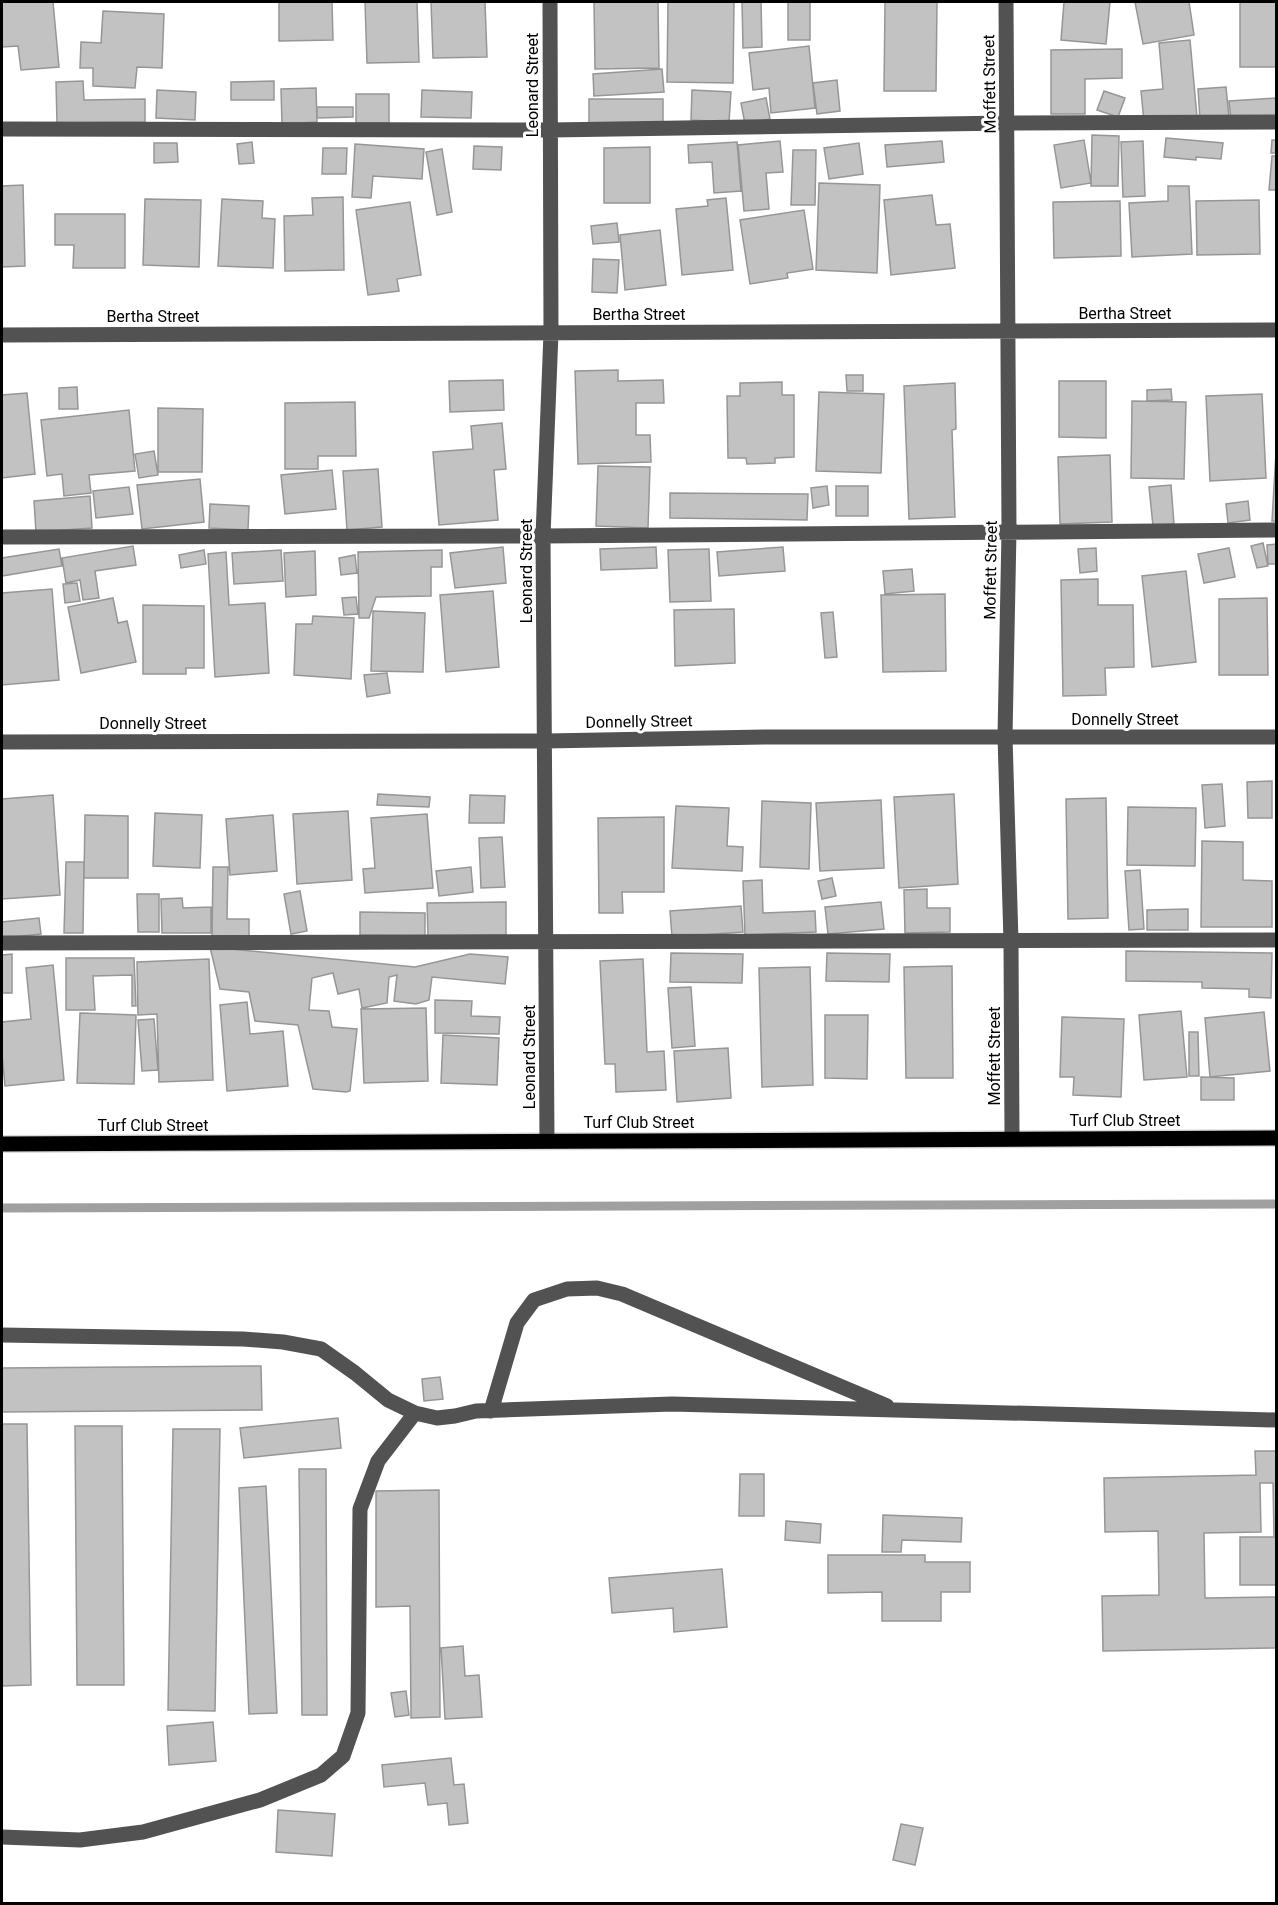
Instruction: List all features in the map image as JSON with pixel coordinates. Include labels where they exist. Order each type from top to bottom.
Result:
[{"type":"main road","name":"Turf Club Street","points":[[2,1144],[1276,1138]]},
{"type":"street","name":"Leonard Street","points":[[548,1140],[543,536],[551,333],[550,2]]},
{"type":"street","name":"Moffett Street","points":[[1006,2],[1009,531],[1005,736],[1011,941],[1012,1138]]},
{"type":"street","points":[[2,129],[550,130],[1008,123],[1276,122]]},
{"type":"street","name":"Bertha Street","points":[[2,335],[1276,330]]},
{"type":"street","points":[[2,537],[543,536],[1276,530]]},
{"type":"street","name":"Donnelly Street","points":[[2,742],[546,741],[1005,736],[1276,737]]},
{"type":"street","points":[[2,943],[1276,940]]},
{"type":"street","points":[[491,1411],[517,1323],[534,1300],[567,1289],[597,1288],[622,1294],[896,1410]]},
{"type":"street","points":[[2,1335],[243,1339],[283,1342],[321,1349],[355,1372],[387,1400],[415,1413],[437,1418],[491,1411],[672,1404],[1276,1420]]},
{"type":"street","points":[[2,1837],[80,1840],[143,1832],[260,1800],[321,1775],[343,1756],[358,1713],[360,1509],[378,1461],[415,1413]]},
{"type":"building","points":[[2,2],[53,2],[59,67],[21,70],[18,46],[2,47]]},
{"type":"building","points":[[279,2],[332,2],[333,40],[279,41]]},
{"type":"building","points":[[365,2],[417,2],[419,62],[367,63]]},
{"type":"building","points":[[431,2],[485,2],[487,57],[433,58]]},
{"type":"building","points":[[594,2],[658,2],[659,68],[595,69]]},
{"type":"building","points":[[668,2],[734,2],[733,83],[667,82]]},
{"type":"building","points":[[742,2],[761,2],[762,47],[743,48]]},
{"type":"building","points":[[788,2],[810,2],[810,40],[788,40]]},
{"type":"building","points":[[885,2],[937,2],[936,91],[884,91]]},
{"type":"building","points":[[1064,2],[1110,2],[1106,44],[1061,40]]},
{"type":"building","points":[[1135,2],[1189,2],[1194,35],[1143,44]]},
{"type":"building","points":[[1240,2],[1276,2],[1276,67],[1240,67]]},
{"type":"building","points":[[103,11],[164,14],[162,68],[137,67],[135,88],[93,86],[93,68],[80,68],[81,42],[101,43]]},
{"type":"building","points":[[1190,40],[1197,117],[1144,122],[1141,91],[1163,89],[1159,43]]},
{"type":"building","points":[[809,46],[815,108],[771,113],[769,88],[753,90],[749,53]]},
{"type":"building","points":[[1122,49],[1122,78],[1085,79],[1085,114],[1051,114],[1051,50]]},
{"type":"building","points":[[662,69],[664,92],[594,96],[593,74]]},
{"type":"building","points":[[837,80],[840,111],[817,114],[813,83]]},
{"type":"building","points":[[83,81],[84,100],[145,99],[145,122],[57,123],[56,82]]},
{"type":"building","points":[[274,81],[274,100],[231,100],[231,82]]},
{"type":"building","points":[[1226,87],[1229,118],[1200,120],[1198,89]]},
{"type":"building","points":[[316,88],[317,122],[282,124],[281,89]]},
{"type":"building","points":[[157,90],[196,92],[195,120],[156,118]]},
{"type":"building","points":[[422,90],[472,92],[471,118],[421,117]]},
{"type":"building","points":[[692,90],[731,92],[729,122],[691,120]]},
{"type":"building","points":[[1104,91],[1125,98],[1118,117],[1097,110]]},
{"type":"building","points":[[356,94],[389,94],[389,123],[356,123]]},
{"type":"building","points":[[766,98],[770,119],[745,124],[741,103]]},
{"type":"building","points":[[1276,98],[1276,117],[1231,120],[1229,101]]},
{"type":"building","points":[[589,99],[663,99],[663,123],[589,123]]},
{"type":"building","points":[[317,107],[353,107],[353,117],[317,118]]},
{"type":"building","points":[[1092,135],[1119,136],[1118,186],[1091,186]]},
{"type":"building","points":[[1166,138],[1223,143],[1221,159],[1196,157],[1196,160],[1164,157]]},
{"type":"building","points":[[1084,140],[1091,183],[1061,188],[1054,145]]},
{"type":"building","points":[[1272,140],[1276,140],[1276,153],[1271,153]]},
{"type":"building","points":[[780,141],[783,172],[766,173],[769,209],[744,211],[738,145]]},
{"type":"building","points":[[942,141],[944,162],[887,167],[885,145]]},
{"type":"building","points":[[1143,141],[1145,196],[1123,197],[1121,142]]},
{"type":"building","points":[[252,142],[254,163],[239,164],[237,144]]},
{"type":"building","points":[[737,142],[741,191],[714,193],[712,162],[689,163],[688,145]]},
{"type":"building","points":[[154,143],[177,143],[178,162],[154,163]]},
{"type":"building","points":[[859,143],[863,174],[829,179],[824,148]]},
{"type":"building","points":[[355,144],[424,149],[422,179],[373,176],[371,198],[352,197]]},
{"type":"building","points":[[474,146],[502,147],[501,170],[473,169]]},
{"type":"building","points":[[650,147],[650,203],[604,203],[604,148]]},
{"type":"building","points":[[323,148],[347,148],[346,174],[322,174]]},
{"type":"building","points":[[442,149],[452,212],[437,215],[426,152]]},
{"type":"building","points":[[793,150],[816,150],[815,205],[791,205]]},
{"type":"building","points":[[1272,156],[1276,156],[1276,190],[1269,190]]},
{"type":"building","points":[[819,183],[880,185],[877,273],[816,270]]},
{"type":"building","points":[[23,185],[25,266],[2,267],[2,186]]},
{"type":"building","points":[[1168,186],[1189,186],[1192,254],[1132,257],[1129,203],[1168,201]]},
{"type":"building","points":[[932,195],[936,225],[950,224],[955,268],[891,275],[884,200]]},
{"type":"building","points":[[343,197],[344,270],[285,271],[284,216],[313,215],[312,198]]},
{"type":"building","points":[[726,198],[733,270],[682,275],[676,209],[708,206],[707,200]]},
{"type":"building","points":[[145,199],[201,200],[199,267],[143,265]]},
{"type":"building","points":[[222,199],[263,201],[262,218],[275,219],[273,268],[218,266]]},
{"type":"building","points":[[1259,200],[1260,254],[1197,255],[1196,201]]},
{"type":"building","points":[[1120,201],[1121,256],[1054,258],[1053,202]]},
{"type":"building","points":[[410,202],[421,275],[397,279],[399,291],[368,295],[356,210]]},
{"type":"building","points":[[804,210],[813,269],[787,273],[788,278],[750,284],[740,220]]},
{"type":"building","points":[[55,214],[125,214],[125,268],[73,268],[74,245],[55,245]]},
{"type":"building","points":[[617,223],[619,242],[593,244],[591,226]]},
{"type":"building","points":[[660,230],[666,285],[625,290],[620,235]]},
{"type":"building","points":[[593,259],[619,260],[617,293],[592,292]]},
{"type":"building","points":[[618,370],[618,381],[663,380],[664,403],[636,403],[636,435],[650,435],[651,462],[578,464],[575,371]]},
{"type":"building","points":[[846,375],[863,375],[863,391],[847,391]]},
{"type":"building","points":[[503,380],[504,410],[450,412],[449,381]]},
{"type":"building","points":[[1059,381],[1106,381],[1106,438],[1059,437]]},
{"type":"building","points":[[782,382],[782,395],[794,395],[794,457],[775,458],[775,463],[747,464],[746,458],[728,458],[727,396],[740,396],[740,383]]},
{"type":"building","points":[[955,383],[956,429],[952,430],[955,517],[909,519],[904,386]]},
{"type":"building","points":[[77,387],[78,409],[59,409],[59,388]]},
{"type":"building","points":[[1171,389],[1172,400],[1147,401],[1147,390]]},
{"type":"building","points":[[819,392],[884,394],[881,473],[816,471]]},
{"type":"building","points":[[27,393],[35,474],[2,478],[2,395]]},
{"type":"building","points":[[1262,394],[1266,478],[1210,481],[1206,396]]},
{"type":"building","points":[[1132,401],[1186,402],[1184,479],[1131,478]]},
{"type":"building","points":[[355,402],[356,456],[318,456],[318,469],[285,469],[285,403]]},
{"type":"building","points":[[158,408],[203,409],[202,472],[158,472]]},
{"type":"building","points":[[129,410],[135,471],[89,475],[91,493],[64,496],[62,474],[47,476],[41,420]]},
{"type":"building","points":[[502,423],[506,469],[494,470],[498,520],[439,525],[433,452],[473,449],[471,426]]},
{"type":"building","points":[[154,451],[158,475],[139,478],[135,454]]},
{"type":"building","points":[[1276,452],[1276,521],[1272,521]]},
{"type":"building","points":[[1110,455],[1112,522],[1060,524],[1058,457]]},
{"type":"building","points":[[598,466],[650,467],[648,528],[596,526]]},
{"type":"building","points":[[378,469],[382,527],[347,530],[343,471]]},
{"type":"building","points":[[332,470],[336,509],[285,514],[281,475]]},
{"type":"building","points":[[200,479],[204,522],[142,529],[137,485]]},
{"type":"building","points":[[1171,485],[1174,524],[1153,526],[1149,487]]},
{"type":"building","points":[[827,486],[829,505],[813,508],[811,488]]},
{"type":"building","points":[[836,486],[868,486],[868,516],[836,516]]},
{"type":"building","points":[[129,487],[133,514],[96,518],[93,491]]},
{"type":"building","points":[[670,493],[808,494],[807,520],[670,518]]},
{"type":"building","points":[[90,496],[92,528],[36,532],[34,501]]},
{"type":"building","points":[[1248,501],[1250,520],[1228,523],[1226,504]]},
{"type":"building","points":[[210,504],[249,506],[248,530],[209,528]]},
{"type":"building","points":[[1263,543],[1268,566],[1257,568],[1251,546]]},
{"type":"building","points":[[1276,544],[1276,564],[1268,564],[1267,545]]},
{"type":"building","points":[[133,546],[136,565],[95,571],[99,598],[83,600],[80,580],[66,583],[62,558]]},
{"type":"building","points":[[503,547],[506,583],[455,588],[450,553]]},
{"type":"building","points":[[656,547],[657,568],[601,570],[600,549]]},
{"type":"building","points":[[783,547],[785,571],[719,576],[717,552]]},
{"type":"building","points":[[1096,548],[1097,571],[1080,573],[1078,549]]},
{"type":"building","points":[[1229,548],[1235,577],[1204,583],[1198,554]]},
{"type":"building","points":[[59,549],[62,566],[2,576],[2,558]]},
{"type":"building","points":[[709,549],[711,601],[670,602],[668,550]]},
{"type":"building","points":[[204,550],[206,564],[181,568],[179,555]]},
{"type":"building","points":[[281,550],[283,581],[234,584],[232,553]]},
{"type":"building","points":[[442,550],[442,567],[431,567],[431,596],[376,597],[369,618],[359,618],[358,552]]},
{"type":"building","points":[[315,551],[316,595],[286,597],[284,553]]},
{"type":"building","points":[[226,552],[229,605],[265,603],[269,673],[215,677],[208,554]]},
{"type":"building","points":[[355,555],[357,573],[341,575],[339,558]]},
{"type":"building","points":[[912,569],[914,591],[885,594],[883,571]]},
{"type":"building","points":[[1186,571],[1196,662],[1152,667],[1142,576]]},
{"type":"building","points":[[1098,579],[1098,605],[1133,605],[1134,667],[1105,668],[1106,695],[1063,696],[1061,580]]},
{"type":"building","points":[[77,583],[80,601],[65,603],[63,584]]},
{"type":"building","points":[[52,589],[59,680],[2,685],[2,593]]},
{"type":"building","points":[[493,591],[499,667],[446,672],[440,595]]},
{"type":"building","points":[[945,594],[946,671],[883,672],[881,595]]},
{"type":"building","points":[[356,597],[358,614],[344,615],[342,598]]},
{"type":"building","points":[[113,598],[118,623],[127,621],[136,662],[81,673],[68,607]]},
{"type":"building","points":[[1267,598],[1268,675],[1219,675],[1219,599]]},
{"type":"building","points":[[143,605],[204,606],[204,668],[186,668],[186,674],[143,674]]},
{"type":"building","points":[[734,609],[735,663],[675,666],[674,610]]},
{"type":"building","points":[[373,611],[425,613],[423,672],[371,671]]},
{"type":"building","points":[[833,612],[837,657],[825,658],[821,613]]},
{"type":"building","points":[[313,616],[354,618],[351,679],[294,675],[296,624],[312,624]]},
{"type":"building","points":[[387,673],[390,693],[367,697],[364,675]]},
{"type":"building","points":[[1272,781],[1272,818],[1248,818],[1247,782]]},
{"type":"building","points":[[1222,784],[1225,826],[1205,828],[1202,785]]},
{"type":"building","points":[[378,794],[430,797],[429,807],[377,805]]},
{"type":"building","points":[[954,794],[958,884],[899,888],[894,797]]},
{"type":"building","points":[[53,795],[60,895],[2,899],[2,799]]},
{"type":"building","points":[[470,795],[505,796],[504,823],[469,823]]},
{"type":"building","points":[[1106,798],[1108,918],[1068,919],[1066,799]]},
{"type":"building","points":[[881,800],[884,868],[820,871],[816,803]]},
{"type":"building","points":[[762,801],[811,803],[809,869],[760,867]]},
{"type":"building","points":[[676,806],[729,808],[727,846],[743,847],[742,871],[672,868]]},
{"type":"building","points":[[1128,807],[1196,808],[1195,866],[1127,865]]},
{"type":"building","points":[[348,811],[352,880],[297,884],[293,814]]},
{"type":"building","points":[[155,813],[202,815],[200,868],[153,866]]},
{"type":"building","points":[[427,814],[433,888],[365,893],[363,869],[375,868],[371,818]]},
{"type":"building","points":[[85,815],[128,816],[128,878],[84,878]]},
{"type":"building","points":[[273,815],[277,871],[230,875],[226,819]]},
{"type":"building","points":[[664,817],[664,892],[622,892],[623,913],[599,913],[598,818]]},
{"type":"building","points":[[502,837],[505,887],[481,888],[479,838]]},
{"type":"building","points":[[1202,841],[1243,842],[1243,880],[1272,881],[1272,927],[1201,927]]},
{"type":"building","points":[[66,862],[84,862],[83,933],[64,933]]},
{"type":"building","points":[[213,867],[228,867],[227,919],[249,919],[249,936],[212,936]]},
{"type":"building","points":[[471,867],[473,892],[439,896],[436,871]]},
{"type":"building","points":[[1140,870],[1144,929],[1129,930],[1125,871]]},
{"type":"building","points":[[832,878],[836,896],[822,899],[818,881]]},
{"type":"building","points":[[762,880],[763,913],[815,911],[816,932],[745,935],[743,881]]},
{"type":"building","points":[[927,889],[927,908],[950,908],[950,932],[905,933],[904,890]]},
{"type":"building","points":[[300,891],[307,931],[291,934],[284,894]]},
{"type":"building","points":[[137,894],[159,894],[159,932],[138,932]]},
{"type":"building","points":[[182,898],[183,908],[211,907],[211,933],[162,933],[161,899]]},
{"type":"building","points":[[506,902],[506,935],[428,936],[427,903]]},
{"type":"building","points":[[881,902],[884,929],[828,934],[825,907]]},
{"type":"building","points":[[741,906],[743,932],[672,937],[670,911]]},
{"type":"building","points":[[1188,909],[1188,930],[1147,930],[1147,910]]},
{"type":"building","points":[[360,912],[425,913],[425,936],[360,935]]},
{"type":"building","points":[[39,918],[41,934],[2,938],[2,922]]},
{"type":"building","points":[[210,947],[415,967],[470,954],[508,957],[505,984],[432,977],[429,1000],[416,1004],[394,1001],[397,975],[389,977],[387,1003],[362,1008],[359,989],[338,994],[333,973],[312,978],[309,1010],[329,1011],[332,1027],[357,1029],[350,1091],[346,1092],[313,1089],[298,1025],[255,1021],[249,992],[220,989]]},
{"type":"building","points":[[1126,951],[1272,953],[1271,998],[1249,997],[1249,989],[1202,988],[1202,982],[1126,981]]},
{"type":"building","points":[[671,953],[743,954],[742,983],[670,982]]},
{"type":"building","points":[[827,953],[890,954],[889,982],[826,981]]},
{"type":"building","points":[[12,954],[12,993],[2,993],[2,955]]},
{"type":"building","points":[[66,958],[134,958],[136,1006],[132,1006],[132,975],[93,976],[95,1010],[66,1010]]},
{"type":"building","points":[[209,959],[213,1080],[159,1082],[157,1014],[138,1015],[137,962]]},
{"type":"building","points":[[643,959],[647,1052],[664,1051],[666,1090],[616,1092],[615,1064],[605,1064],[600,961]]},
{"type":"building","points":[[53,965],[64,1080],[5,1086],[2,1022],[31,1019],[26,968]]},
{"type":"building","points":[[952,966],[953,1078],[906,1078],[904,967]]},
{"type":"building","points":[[810,967],[813,1085],[762,1087],[759,968]]},
{"type":"building","points":[[691,987],[695,1046],[672,1048],[668,988]]},
{"type":"building","points":[[435,1000],[472,1001],[471,1016],[500,1017],[499,1034],[435,1033]]},
{"type":"building","points":[[247,1002],[250,1034],[283,1031],[288,1086],[227,1091],[220,1005]]},
{"type":"building","points":[[426,1008],[428,1081],[364,1083],[361,1009]]},
{"type":"building","points":[[1181,1011],[1187,1077],[1144,1080],[1139,1015]]},
{"type":"building","points":[[1264,1012],[1270,1071],[1210,1077],[1205,1018]]},
{"type":"building","points":[[80,1013],[136,1015],[134,1084],[77,1083]]},
{"type":"building","points":[[825,1015],[868,1015],[867,1079],[825,1078]]},
{"type":"building","points":[[1062,1017],[1124,1019],[1121,1097],[1073,1095],[1074,1077],[1060,1077]]},
{"type":"building","points":[[154,1019],[158,1070],[142,1071],[138,1020]]},
{"type":"building","points":[[1189,1032],[1198,1032],[1199,1076],[1189,1076]]},
{"type":"building","points":[[443,1035],[499,1038],[497,1085],[441,1083]]},
{"type":"building","points":[[728,1048],[731,1098],[677,1102],[674,1051]]},
{"type":"building","points":[[1201,1077],[1234,1078],[1234,1100],[1201,1100]]},
{"type":"building","points":[[261,1366],[262,1410],[2,1412],[2,1368]]},
{"type":"building","points":[[440,1377],[443,1399],[424,1401],[422,1379]]},
{"type":"building","points":[[338,1418],[341,1448],[244,1458],[240,1428]]},
{"type":"building","points":[[2,1424],[27,1424],[31,1685],[2,1686]]},
{"type":"building","points":[[75,1426],[122,1426],[124,1685],[77,1685]]},
{"type":"building","points":[[173,1429],[220,1429],[215,1711],[168,1710]]},
{"type":"building","points":[[1255,1451],[1276,1451],[1276,1585],[1240,1585],[1240,1537],[1274,1537],[1273,1483],[1260,1483],[1261,1532],[1204,1533],[1205,1598],[1276,1597],[1276,1648],[1103,1651],[1102,1596],[1159,1595],[1158,1531],[1105,1532],[1104,1478],[1256,1475]]},
{"type":"building","points":[[299,1469],[326,1469],[327,1715],[302,1715]]},
{"type":"building","points":[[740,1474],[764,1474],[764,1516],[739,1516]]},
{"type":"building","points":[[266,1486],[277,1713],[249,1714],[239,1488]]},
{"type":"building","points":[[439,1490],[440,1717],[411,1718],[410,1606],[376,1607],[376,1491]]},
{"type":"building","points":[[883,1515],[962,1518],[961,1542],[902,1540],[901,1552],[882,1552]]},
{"type":"building","points":[[786,1521],[821,1524],[820,1543],[785,1540]]},
{"type":"building","points":[[828,1555],[925,1555],[925,1562],[970,1562],[970,1592],[941,1592],[941,1621],[882,1621],[882,1592],[828,1593]]},
{"type":"building","points":[[722,1569],[727,1627],[674,1632],[673,1608],[612,1613],[609,1578]]},
{"type":"building","points":[[463,1646],[465,1676],[479,1675],[482,1717],[445,1719],[441,1648]]},
{"type":"building","points":[[406,1691],[409,1715],[395,1717],[391,1693]]},
{"type":"building","points":[[213,1722],[216,1761],[169,1765],[167,1726]]},
{"type":"building","points":[[451,1758],[454,1785],[464,1784],[468,1823],[449,1825],[447,1803],[428,1805],[425,1783],[384,1787],[382,1765]]},
{"type":"building","points":[[278,1810],[335,1814],[332,1856],[276,1852]]},
{"type":"building","points":[[901,1824],[923,1828],[915,1865],[893,1860]]},
{"type":"waterway","points":[[2,1208],[1276,1204]]}]
